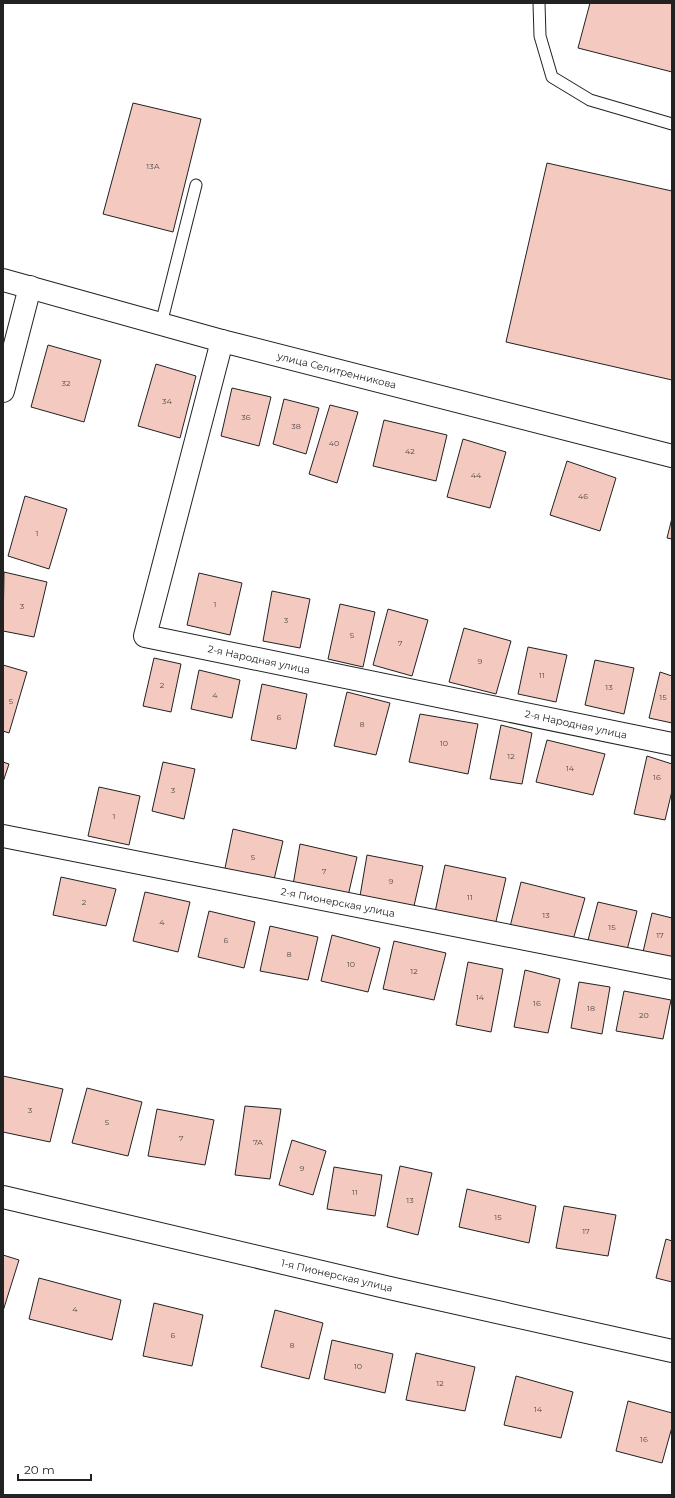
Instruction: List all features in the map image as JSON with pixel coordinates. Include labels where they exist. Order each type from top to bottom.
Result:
[{"type":"street","name":"улица Селитренникова","points":[[3,280],[222,341],[672,456]]},
{"type":"street","points":[[3,391],[30,287]]},
{"type":"street","name":"2-я Народная улица","points":[[222,341],[144,636],[672,744]]},
{"type":"street","name":"2-я Пионерская улица","points":[[3,836],[672,968]]},
{"type":"street","name":"1-я Пионерская улица","points":[[3,1197],[394,1289],[672,1351]]},
{"type":"lane","points":[[539,3],[540,36],[552,77],[590,100],[672,124]]},
{"type":"lane","points":[[161,324],[196,185]]},
{"type":"building","points":[[590,3],[672,3],[672,72],[578,48]]},
{"type":"building","points":[[133,103],[201,119],[173,232],[103,214]]},
{"type":"building","points":[[547,163],[672,191],[672,380],[506,342]]},
{"type":"building","points":[[48,345],[101,360],[84,422],[31,407]]},
{"type":"building","points":[[156,364],[196,376],[180,438],[138,426]]},
{"type":"building","points":[[232,388],[271,397],[259,446],[221,436]]},
{"type":"building","points":[[284,399],[319,408],[306,454],[273,444]]},
{"type":"building","points":[[330,405],[358,412],[337,483],[309,474]]},
{"type":"building","points":[[384,420],[447,435],[436,481],[373,466]]},
{"type":"building","points":[[463,439],[506,452],[490,508],[447,497]]},
{"type":"building","points":[[567,461],[616,478],[600,531],[550,515]]},
{"type":"building","points":[[25,496],[67,509],[49,569],[8,556]]},
{"type":"building","points":[[672,518],[672,539],[667,538]]},
{"type":"building","points":[[4,572],[47,582],[34,637],[3,631]]},
{"type":"building","points":[[199,573],[242,583],[230,635],[187,625]]},
{"type":"building","points":[[272,591],[310,599],[300,648],[263,641]]},
{"type":"building","points":[[340,604],[375,612],[363,667],[328,659]]},
{"type":"building","points":[[388,609],[428,620],[412,676],[373,665]]},
{"type":"building","points":[[464,628],[511,641],[496,694],[449,682]]},
{"type":"building","points":[[528,647],[567,655],[556,702],[518,694]]},
{"type":"building","points":[[154,658],[181,664],[171,712],[143,706]]},
{"type":"building","points":[[595,660],[634,668],[624,714],[585,705]]},
{"type":"building","points":[[3,665],[27,672],[9,733],[3,731]]},
{"type":"building","points":[[199,670],[240,680],[232,718],[191,709]]},
{"type":"building","points":[[660,672],[672,676],[672,723],[649,718]]},
{"type":"building","points":[[262,684],[307,694],[296,749],[251,740]]},
{"type":"building","points":[[347,692],[390,703],[376,755],[334,746]]},
{"type":"building","points":[[420,714],[478,724],[468,774],[409,762]]},
{"type":"building","points":[[501,725],[532,733],[522,784],[490,779]]},
{"type":"building","points":[[547,740],[605,754],[593,795],[536,782]]},
{"type":"building","points":[[647,756],[672,764],[672,791],[665,820],[634,814]]},
{"type":"building","points":[[3,762],[9,764],[3,782]]},
{"type":"building","points":[[163,762],[195,769],[184,819],[152,811]]},
{"type":"building","points":[[99,787],[140,796],[129,845],[88,836]]},
{"type":"building","points":[[233,829],[283,841],[273,884],[224,873]]},
{"type":"building","points":[[300,844],[357,857],[348,896],[293,885]]},
{"type":"building","points":[[367,855],[423,866],[414,906],[360,896]]},
{"type":"building","points":[[445,865],[506,878],[494,930],[434,917]]},
{"type":"building","points":[[61,877],[116,889],[106,926],[53,915]]},
{"type":"building","points":[[521,882],[585,898],[571,947],[509,931]]},
{"type":"building","points":[[145,892],[190,902],[178,952],[133,941]]},
{"type":"building","points":[[598,902],[637,911],[626,954],[587,944]]},
{"type":"building","points":[[209,911],[255,922],[244,968],[198,957]]},
{"type":"building","points":[[652,913],[672,918],[672,958],[643,952]]},
{"type":"building","points":[[270,926],[318,937],[308,980],[260,971]]},
{"type":"building","points":[[332,935],[380,948],[368,992],[321,981]]},
{"type":"building","points":[[394,941],[446,953],[434,1000],[383,989]]},
{"type":"building","points":[[468,962],[503,969],[491,1032],[456,1025]]},
{"type":"building","points":[[525,970],[560,979],[548,1033],[514,1027]]},
{"type":"building","points":[[579,982],[610,987],[602,1034],[571,1028]]},
{"type":"building","points":[[624,991],[671,1000],[663,1039],[616,1031]]},
{"type":"building","points":[[3,1076],[63,1089],[50,1142],[3,1132]]},
{"type":"building","points":[[87,1088],[142,1102],[128,1156],[72,1143]]},
{"type":"building","points":[[245,1106],[281,1109],[270,1179],[235,1175]]},
{"type":"building","points":[[157,1109],[214,1120],[205,1165],[148,1156]]},
{"type":"building","points":[[292,1140],[326,1151],[313,1195],[279,1185]]},
{"type":"building","points":[[400,1166],[432,1173],[418,1235],[387,1227]]},
{"type":"building","points":[[334,1167],[382,1175],[375,1216],[327,1209]]},
{"type":"building","points":[[467,1189],[536,1206],[529,1243],[459,1227]]},
{"type":"building","points":[[564,1206],[616,1215],[608,1256],[556,1248]]},
{"type":"building","points":[[666,1239],[672,1241],[672,1282],[656,1278]]},
{"type":"building","points":[[3,1255],[19,1260],[3,1311]]},
{"type":"building","points":[[39,1278],[121,1300],[112,1340],[29,1319]]},
{"type":"building","points":[[154,1303],[203,1315],[192,1366],[143,1356]]},
{"type":"building","points":[[275,1310],[323,1323],[309,1379],[261,1367]]},
{"type":"building","points":[[332,1340],[393,1354],[385,1393],[324,1379]]},
{"type":"building","points":[[416,1353],[475,1367],[465,1411],[406,1400]]},
{"type":"building","points":[[516,1376],[573,1392],[561,1438],[504,1425]]},
{"type":"building","points":[[628,1401],[672,1413],[672,1427],[662,1463],[616,1451]]}]
